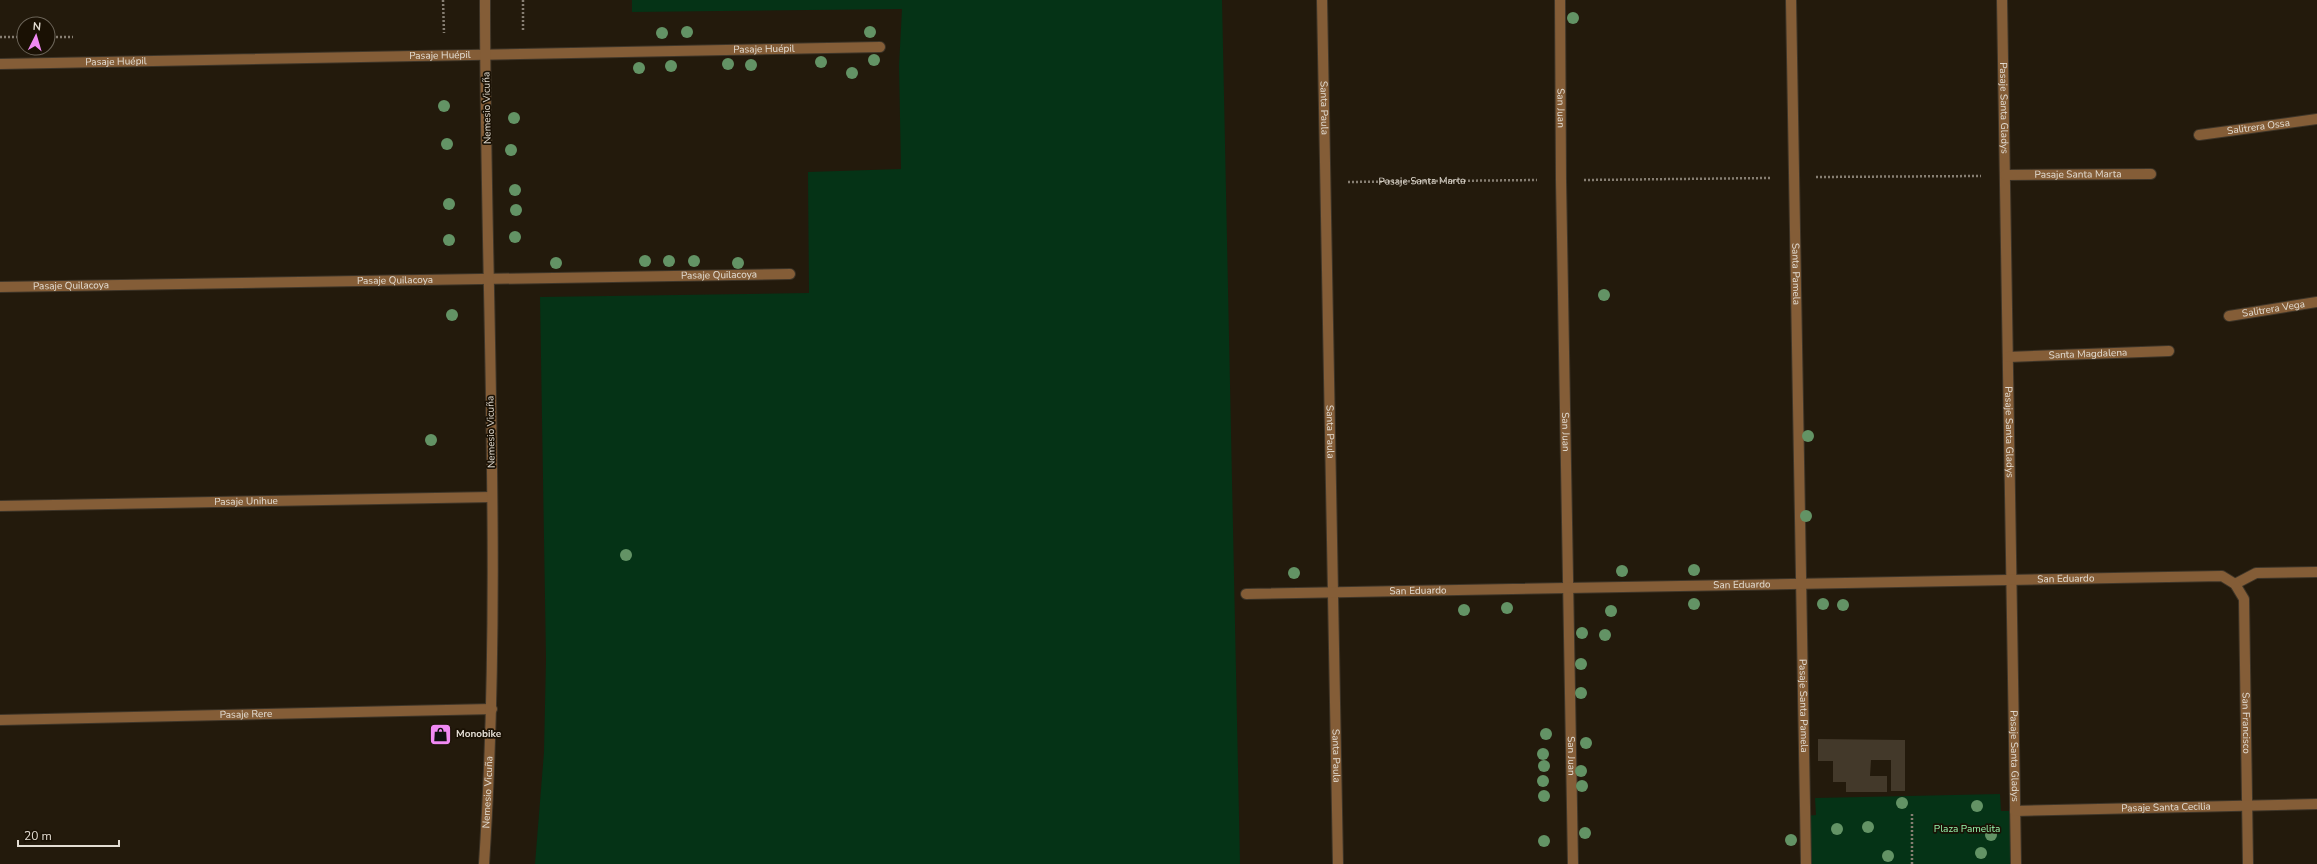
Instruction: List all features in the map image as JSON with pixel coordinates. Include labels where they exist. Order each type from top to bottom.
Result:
[{"type":"street","name":"Nemesio Vicuña","points":[[484,864],[492,709],[492,497],[485,0]]},
{"type":"street","name":"Santa Paula","points":[[1322,0],[1338,864]]},
{"type":"street","name":"San Juan","points":[[1560,0],[1573,864]]},
{"type":"street","name":"Santa Pamela","points":[[1792,0],[1800,548]]},
{"type":"street","name":"Pasaje Santa Gladys","points":[[2002,0],[2016,864]]},
{"type":"street","name":"Pasaje Huépil","points":[[0,64],[880,47]]},
{"type":"street","name":"Salitrera Ossa","points":[[2200,135],[2317,119]]},
{"type":"street","name":"Pasaje Santa Marta","points":[[2005,175],[2151,174]]},
{"type":"street","name":"Pasaje Quilacoya","points":[[0,287],[790,274]]},
{"type":"street","name":"Salitrera Vega","points":[[2229,316],[2317,302]]},
{"type":"street","name":"Santa Magdalena","points":[[2008,357],[2169,352]]},
{"type":"street","name":"Pasaje Unihue","points":[[0,506],[492,497]]},
{"type":"street","name":"Pasaje Santa Pamela","points":[[1800,548],[1806,864]]},
{"type":"street","points":[[2236,584],[2256,573],[2317,572]]},
{"type":"street","name":"San Eduardo","points":[[1246,594],[2213,576],[2222,576],[2236,584]]},
{"type":"street","name":"San Francisco","points":[[2236,584],[2244,599],[2248,864]]},
{"type":"street","name":"Pasaje Rere","points":[[0,720],[492,709]]},
{"type":"street","name":"Pasaje Santa Cecilia","points":[[2015,811],[2317,804]]},
{"type":"path","points":[[523,0],[524,55]]},
{"type":"path","points":[[0,37],[16,37]]},
{"type":"path","name":"Pasaje Santa Marta","points":[[1326,182],[1519,181]]},
{"type":"path","points":[[1912,814],[1912,864]]},
{"type":"green space","points":[[632,0],[1222,0],[1240,864],[535,864],[544,752],[546,659],[540,297],[809,293],[808,172],[901,169],[899,66],[902,9],[632,12]]},
{"type":"green space","name":"Plaza Pamelita","points":[[2000,794],[2001,811],[2015,811],[2016,864],[1806,864],[1805,816],[1816,815],[1815,798]]},
{"type":"building","points":[[1818,739],[1905,740],[1905,791],[1891,791],[1891,760],[1871,760],[1870,776],[1887,776],[1887,792],[1846,792],[1846,782],[1833,782],[1833,761],[1818,761]]},
{"type":"place","name":"Monobike","points":[[440,734]]}]
